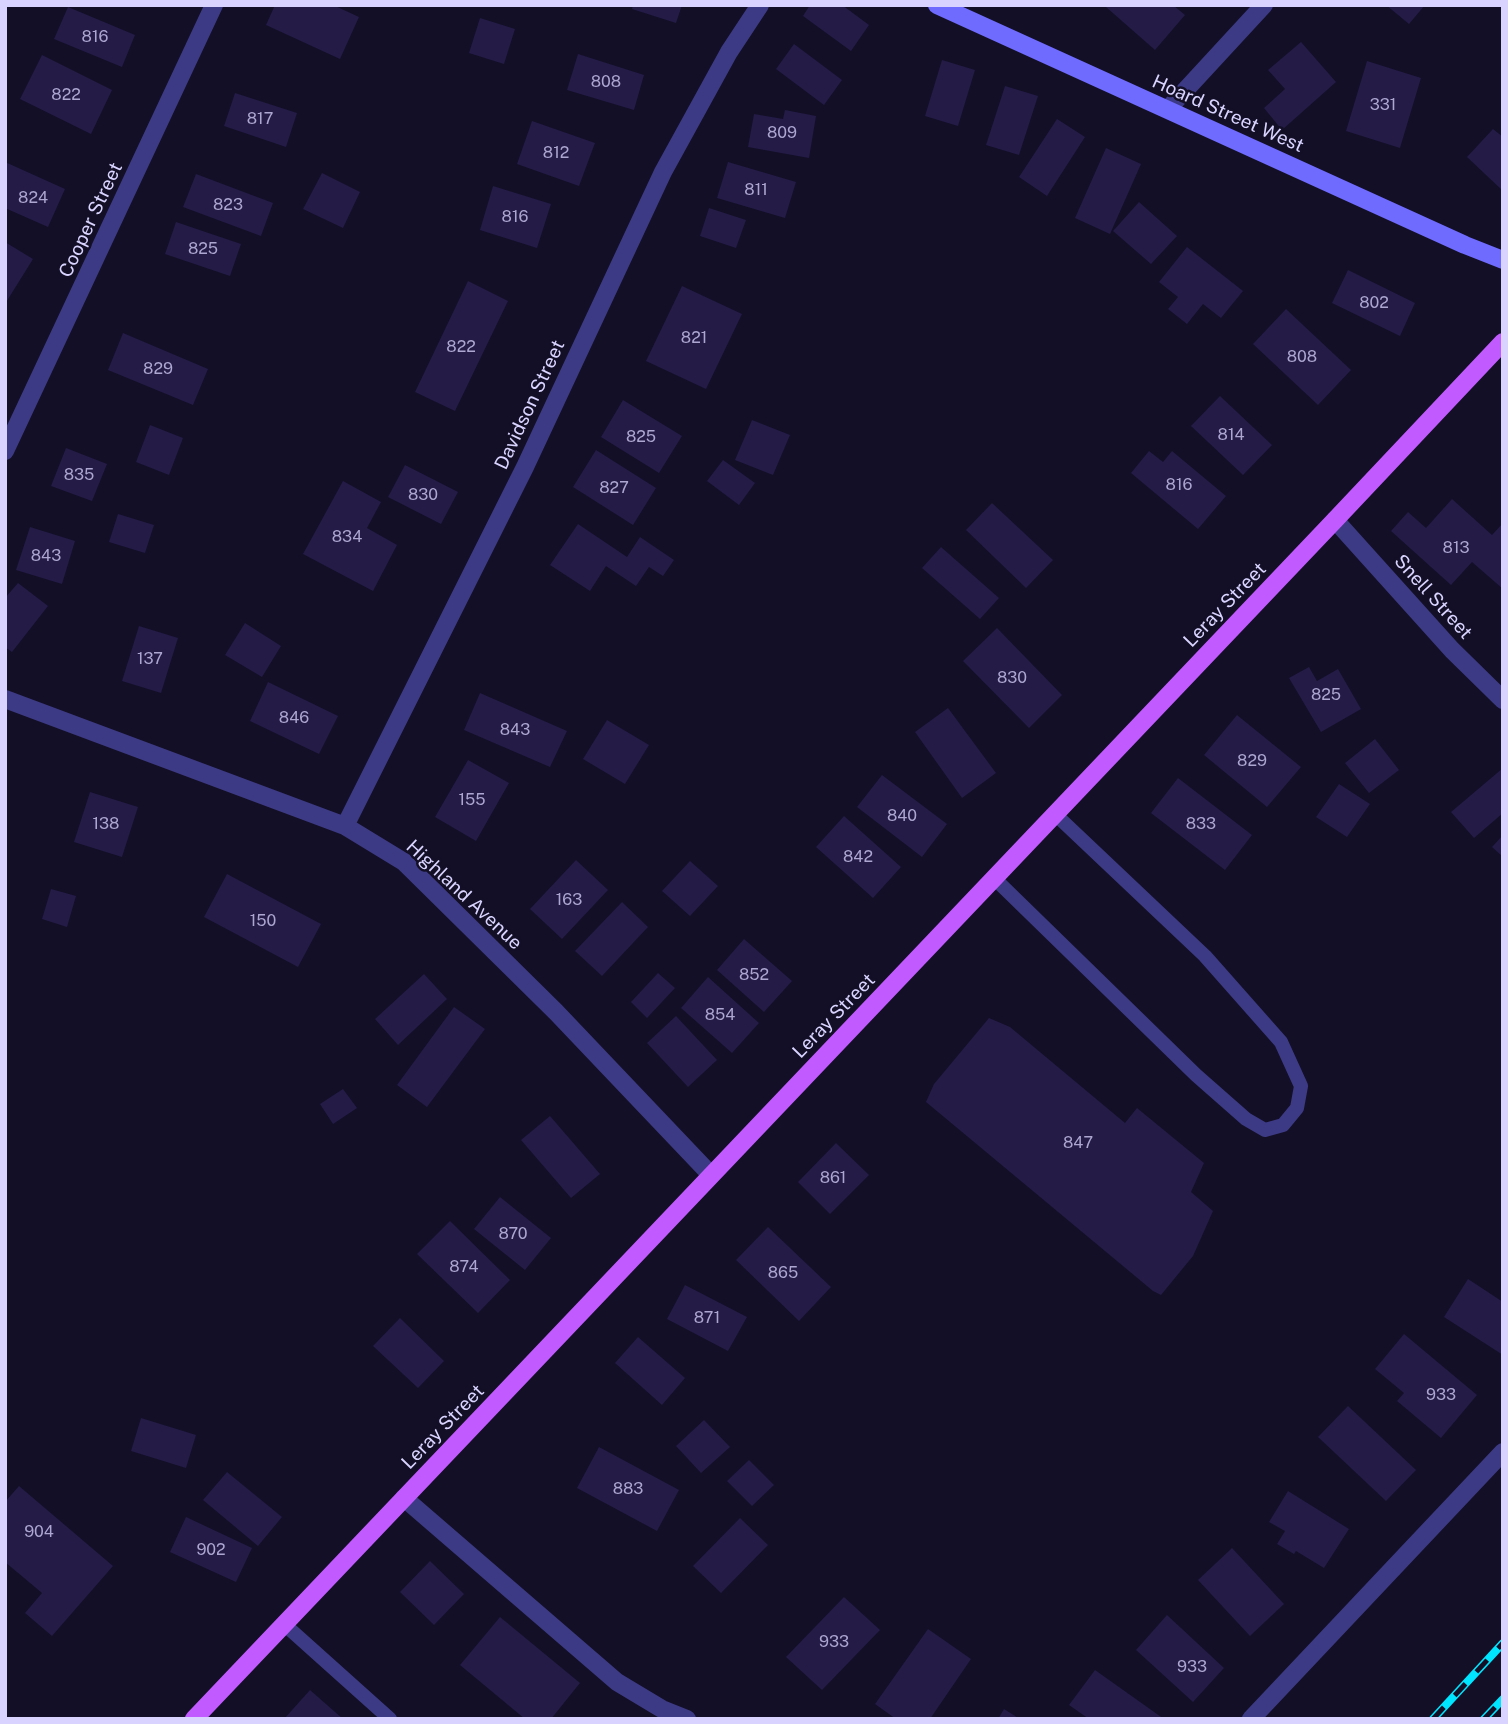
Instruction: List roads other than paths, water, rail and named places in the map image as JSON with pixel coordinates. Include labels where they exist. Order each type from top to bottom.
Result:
[{"type":"main road","name":"Leray Street","points":[[194,1719],[1503,342]]},
{"type":"street","name":"Cooper Street","points":[[5,451],[214,5]]},
{"type":"street","name":"Davidson Street","points":[[345,826],[525,467],[663,172],[729,52],[760,5]]},
{"type":"street","name":"Hoard Street West","points":[[937,5],[1503,260]]},
{"type":"street","points":[[1168,109],[1264,5]]},
{"type":"street","name":"Snell Street","points":[[1335,520],[1452,650],[1503,700]]},
{"type":"street","name":"Highland Avenue","points":[[5,699],[345,826],[404,862],[556,1012],[711,1175]]},
{"type":"street","points":[[1251,1719],[1503,1452]]},
{"type":"street","points":[[404,1498],[617,1682],[662,1709],[687,1719]]},
{"type":"lane","points":[[994,878],[1196,1075],[1246,1119],[1265,1130],[1283,1125],[1297,1108],[1301,1086],[1281,1042],[1205,956],[1055,814]]},
{"type":"lane","points":[[284,1624],[390,1719]]},
{"type":"railway","points":[[1433,1719],[1503,1643]]},
{"type":"railway","points":[[1484,1719],[1503,1699]]}]
